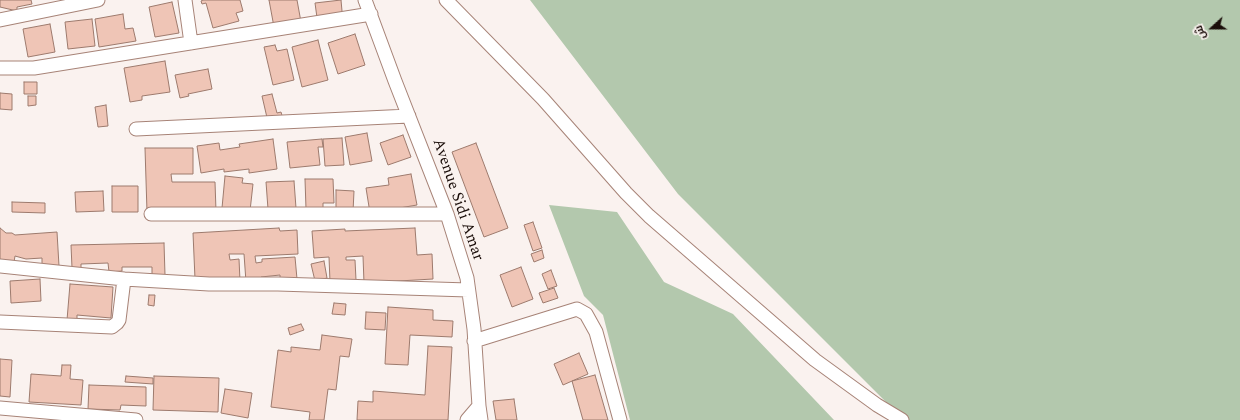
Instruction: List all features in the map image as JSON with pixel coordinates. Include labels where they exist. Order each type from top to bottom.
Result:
[{"type":"street","points":[[0,20],[98,0]]},
{"type":"street","points":[[185,0],[191,43]]},
{"type":"street","name":"Avenue Sidi Amar","points":[[366,0],[447,214],[467,278],[474,329],[481,420]]},
{"type":"street","points":[[446,0],[543,99],[626,193],[649,216],[815,360],[877,405],[902,420]]},
{"type":"street","points":[[0,68],[34,68],[371,14]]},
{"type":"street","points":[[136,129],[409,116]]},
{"type":"street","points":[[151,214],[447,214]]},
{"type":"street","points":[[0,266],[124,279],[209,284],[278,284],[468,290]]},
{"type":"street","points":[[0,322],[112,327],[119,320],[124,279]]},
{"type":"street","points":[[474,342],[577,309],[586,314],[596,332],[620,420]]},
{"type":"street","points":[[467,420],[479,406]]},
{"type":"street","points":[[0,408],[130,420]]},
{"type":"green space","points":[[530,0],[1240,0],[1240,420],[904,420],[678,194]]},
{"type":"green space","points":[[549,205],[617,212],[664,282],[733,314],[834,420],[630,420],[603,315],[584,296]]},
{"type":"building","points":[[0,0],[31,0],[32,4],[17,7],[17,11],[0,7]]},
{"type":"building","points":[[240,0],[243,11],[236,13],[239,21],[213,28],[206,3],[202,4],[201,1]]},
{"type":"building","points":[[269,0],[297,0],[301,22],[274,27]]},
{"type":"building","points":[[341,0],[343,22],[318,25],[315,3]]},
{"type":"building","points":[[172,2],[179,33],[155,37],[149,7]]},
{"type":"building","points":[[123,14],[125,29],[133,28],[136,41],[99,47],[95,19]]},
{"type":"building","points":[[92,19],[95,46],[68,49],[65,22]]},
{"type":"building","points":[[50,24],[55,52],[28,57],[23,29]]},
{"type":"building","points":[[355,34],[365,65],[338,74],[328,43]]},
{"type":"building","points":[[318,40],[328,80],[302,87],[292,47]]},
{"type":"building","points":[[275,45],[277,51],[287,49],[294,80],[273,85],[264,47]]},
{"type":"building","points":[[165,61],[170,92],[142,96],[142,100],[130,102],[124,68]]},
{"type":"building","points":[[208,69],[212,89],[188,94],[189,96],[180,98],[175,75]]},
{"type":"building","points":[[24,82],[37,82],[37,94],[24,94]]},
{"type":"building","points":[[0,93],[12,94],[12,110],[0,109]]},
{"type":"building","points":[[272,94],[277,113],[281,112],[283,119],[268,122],[262,96]]},
{"type":"building","points":[[28,96],[36,96],[36,105],[28,106]]},
{"type":"building","points":[[106,105],[108,126],[98,127],[95,107]]},
{"type":"building","points":[[367,133],[372,161],[350,165],[345,137]]},
{"type":"building","points":[[403,135],[411,157],[388,165],[380,143]]},
{"type":"building","points":[[342,138],[344,165],[325,166],[323,139]]},
{"type":"building","points":[[273,139],[277,169],[249,173],[249,169],[224,172],[224,169],[201,173],[197,146],[219,143],[220,150],[240,147],[239,144]]},
{"type":"building","points":[[322,139],[323,147],[318,147],[320,165],[290,168],[287,142]]},
{"type":"building","points":[[476,143],[508,228],[484,237],[452,152]]},
{"type":"building","points":[[145,148],[193,148],[193,174],[171,174],[172,182],[215,182],[216,211],[147,212]]},
{"type":"building","points":[[411,174],[417,205],[370,213],[366,188],[389,185],[388,178]]},
{"type":"building","points":[[225,176],[243,178],[242,183],[253,184],[250,211],[222,208]]},
{"type":"building","points":[[305,179],[333,179],[334,203],[323,203],[323,209],[306,209]]},
{"type":"building","points":[[294,181],[296,208],[268,209],[266,182]]},
{"type":"building","points":[[112,186],[138,186],[138,212],[112,212]]},
{"type":"building","points":[[336,190],[354,191],[353,212],[336,212]]},
{"type":"building","points":[[103,191],[104,211],[76,212],[75,192]]},
{"type":"building","points":[[12,202],[45,203],[45,213],[12,212]]},
{"type":"building","points":[[533,222],[542,248],[533,251],[524,225]]},
{"type":"building","points":[[0,228],[6,233],[12,233],[15,235],[57,232],[59,266],[42,267],[42,258],[26,259],[15,256],[14,262],[0,262]]},
{"type":"building","points":[[279,228],[280,231],[297,230],[298,254],[255,256],[256,263],[262,262],[262,259],[295,257],[297,279],[280,280],[280,275],[261,277],[262,281],[246,282],[244,254],[229,254],[230,260],[239,259],[240,281],[195,279],[193,233]]},
{"type":"building","points":[[415,228],[417,255],[432,254],[433,279],[364,283],[363,256],[346,257],[346,260],[355,260],[356,280],[330,282],[329,257],[314,258],[312,231]]},
{"type":"building","points":[[164,243],[165,275],[152,276],[152,267],[122,267],[122,271],[109,272],[108,263],[81,264],[81,268],[72,268],[71,245]]},
{"type":"building","points":[[542,250],[544,258],[534,262],[531,254]]},
{"type":"building","points":[[324,261],[327,278],[315,281],[311,264]]},
{"type":"building","points":[[521,267],[533,299],[512,307],[500,275]]},
{"type":"building","points":[[551,270],[557,286],[548,289],[542,274]]},
{"type":"building","points":[[40,279],[41,301],[11,303],[10,281]]},
{"type":"building","points":[[70,284],[113,287],[111,318],[77,315],[77,320],[67,320]]},
{"type":"building","points":[[554,288],[558,298],[543,303],[539,293]]},
{"type":"building","points":[[149,295],[155,295],[154,306],[148,305]]},
{"type":"building","points":[[334,303],[346,304],[345,315],[332,314]]},
{"type":"building","points":[[388,307],[433,310],[433,320],[453,321],[452,337],[410,335],[408,365],[385,364]]},
{"type":"building","points":[[366,312],[386,313],[385,330],[365,329]]},
{"type":"building","points":[[301,324],[304,330],[290,335],[288,328]]},
{"type":"building","points":[[322,335],[352,339],[349,357],[340,356],[336,390],[328,389],[324,420],[309,420],[310,412],[271,407],[278,350],[291,352],[291,347],[320,350]]},
{"type":"building","points":[[428,346],[452,347],[448,420],[357,420],[358,401],[373,402],[373,391],[425,395]]},
{"type":"building","points":[[579,353],[588,374],[563,385],[554,364]]},
{"type":"building","points":[[0,359],[12,360],[10,397],[0,396]]},
{"type":"building","points":[[62,365],[71,365],[70,379],[83,380],[81,405],[29,402],[31,374],[61,376]]},
{"type":"building","points":[[595,375],[608,420],[583,420],[572,381]]},
{"type":"building","points":[[126,376],[153,378],[153,384],[125,382]]},
{"type":"building","points":[[154,376],[219,378],[218,412],[153,410]]},
{"type":"building","points":[[89,385],[146,387],[146,406],[121,405],[120,410],[88,409]]},
{"type":"building","points":[[225,389],[252,393],[248,418],[221,413]]},
{"type":"building","points":[[514,399],[517,420],[496,420],[493,401]]}]
